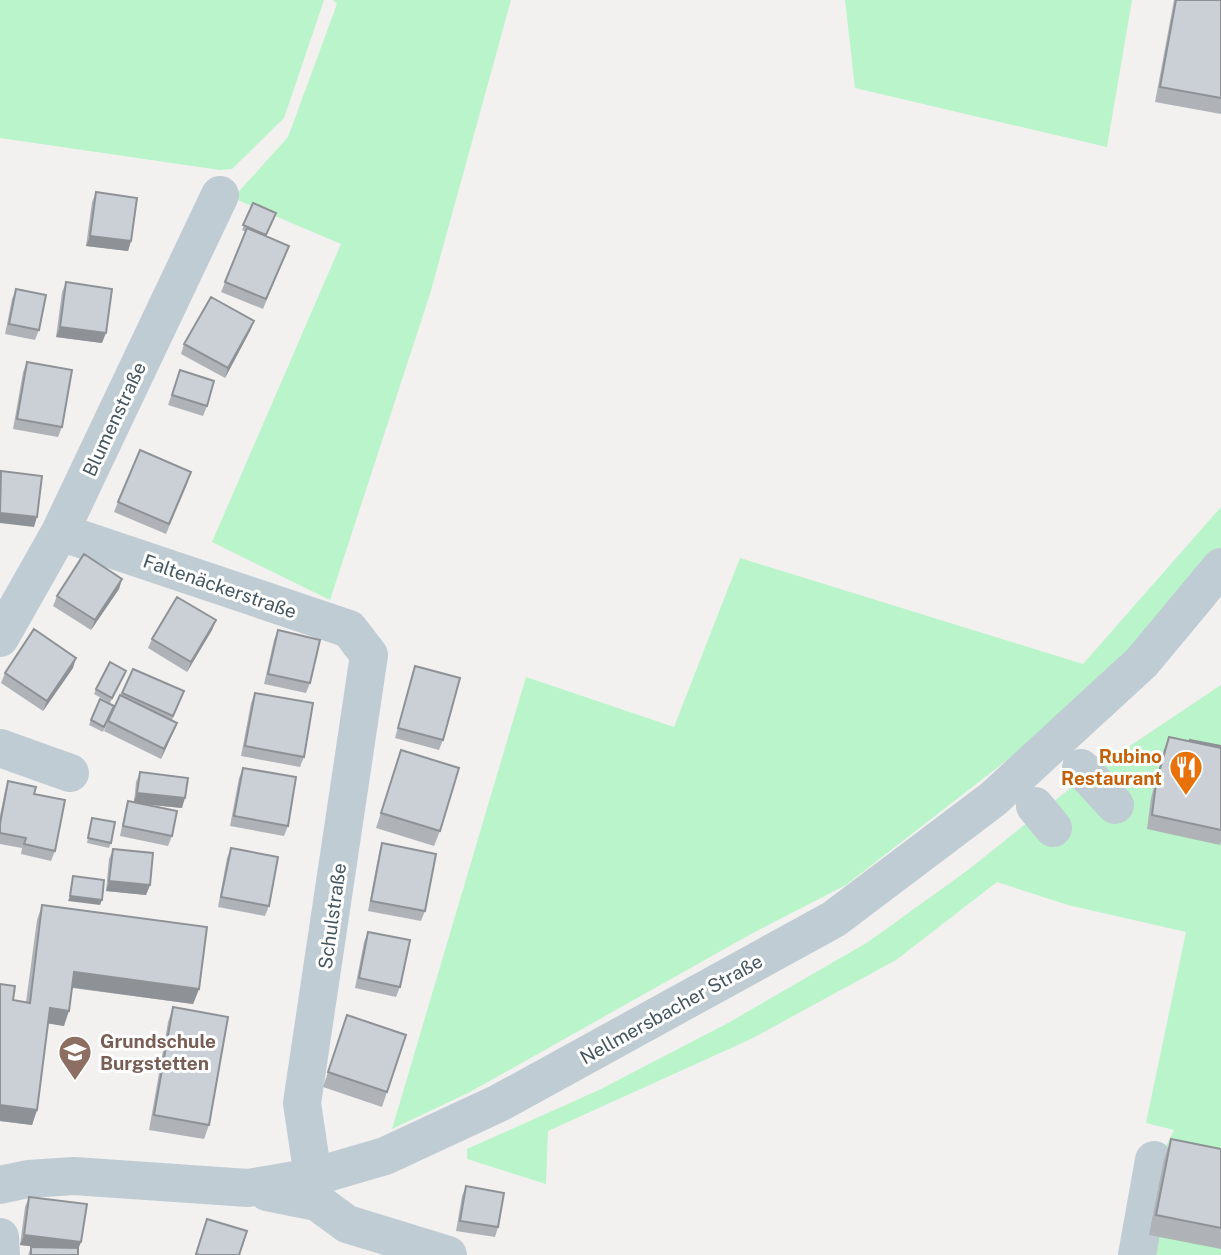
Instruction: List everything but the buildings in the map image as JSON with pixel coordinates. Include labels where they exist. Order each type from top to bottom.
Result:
[{"type":"street","name":"Blumenstraße","points":[[0,638],[60,532],[220,195]]},
{"type":"street","name":"Faltenäckerstraße","points":[[60,532],[349,629],[369,654]]},
{"type":"street","name":"Nellmersbacher Straße","points":[[0,1185],[28,1179],[74,1176],[248,1188],[313,1177],[385,1156],[499,1103],[834,919],[993,799],[1142,662],[1221,567]]},
{"type":"street","name":"Schulstraße","points":[[313,1177],[302,1103],[369,654]]},
{"type":"street","points":[[0,748],[70,773]]},
{"type":"street","points":[[1081,768],[1115,805]]},
{"type":"street","points":[[1138,1255],[1154,1160]]},
{"type":"street","points":[[248,1188],[317,1202],[353,1240],[448,1255]]},
{"type":"street","points":[[0,1237],[1,1255]]},
{"type":"green space","points":[[0,0],[324,0],[284,118],[232,169],[220,170],[0,138]]},
{"type":"green space","points":[[333,0],[511,0],[430,294],[330,600],[212,542],[341,244],[233,198],[288,137],[337,4]]},
{"type":"green space","points":[[845,0],[1132,0],[1107,147],[855,88]]},
{"type":"green space","points":[[1221,507],[1221,555],[1118,674],[846,885],[751,934],[470,1092],[392,1129],[526,677],[674,727],[740,558],[1083,664]]},
{"type":"green space","points":[[1221,685],[1221,1255],[1142,1255],[1159,1160],[1174,1130],[1146,1123],[1186,932],[1068,905],[997,882],[896,960],[751,1039],[548,1131],[546,1184],[467,1159],[467,1149],[599,1090],[728,1023],[868,942],[968,870],[1088,774]]},
{"type":"place","name":"Rubino Restaurant","points":[[1186,797]]},
{"type":"place","name":"Grundschule Burgstetten","points":[[75,1082]]}]
